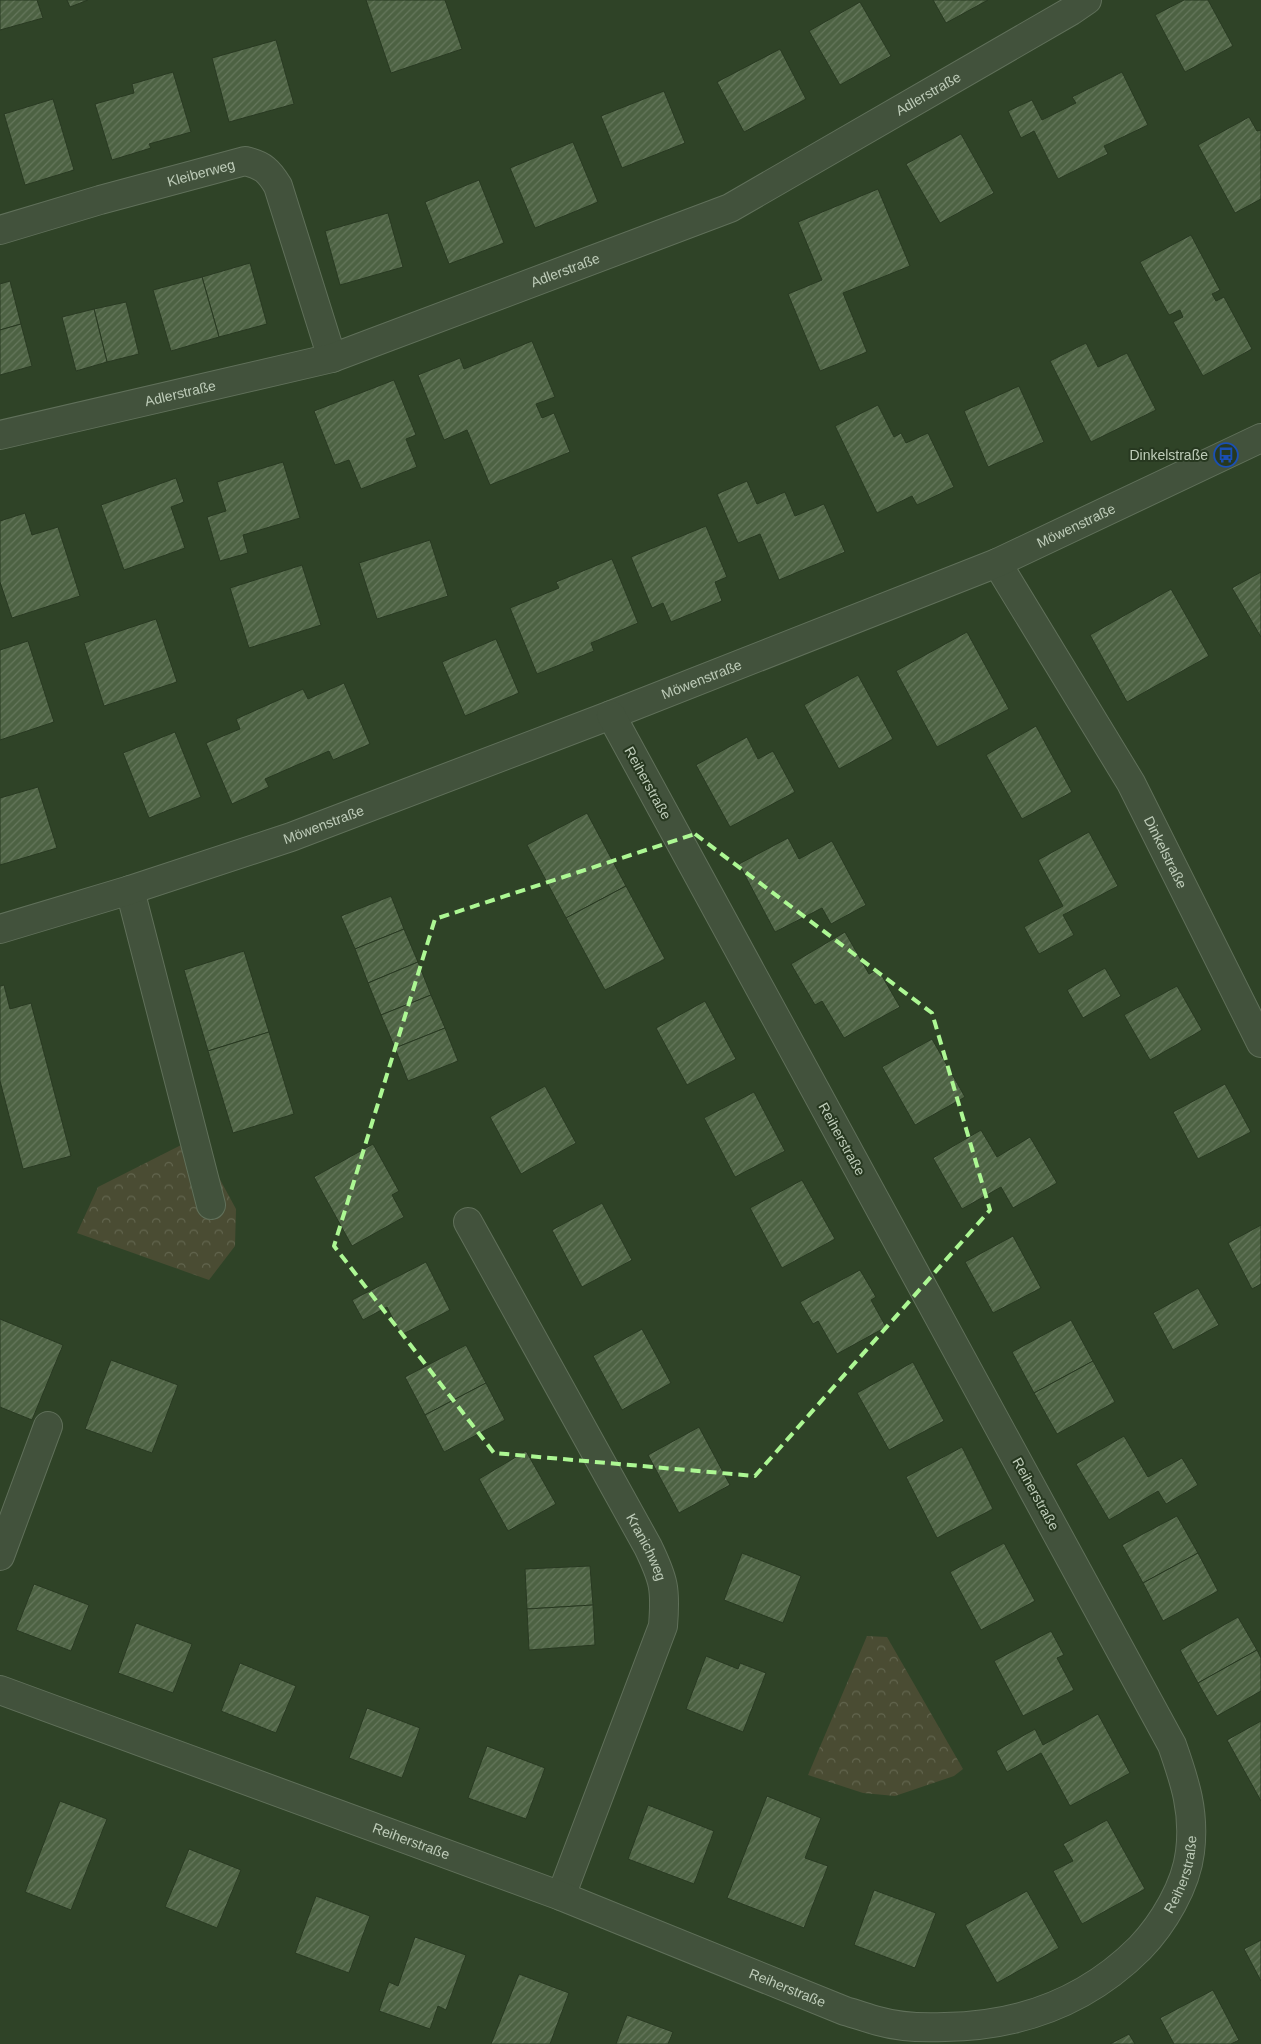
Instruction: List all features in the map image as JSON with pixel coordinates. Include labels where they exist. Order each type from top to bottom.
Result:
[{"type":"street","name":"Adlerstraße","points":[[0,435],[332,358],[730,208],[1063,16],[1087,0]]},
{"type":"street","name":"Kleiberweg","points":[[0,230],[100,200],[245,161],[258,164],[270,174],[278,186],[332,358]]},
{"type":"street","name":"Möwenstraße","points":[[0,929],[130,890],[291,837],[611,715],[998,563],[1261,438]]},
{"type":"street","name":"Dinkelstraße","points":[[998,563],[1131,783],[1261,1043]]},
{"type":"street","name":"Reiherstraße","points":[[0,1690],[561,1896],[879,2022],[927,2028],[971,2027],[1007,2021],[1042,2012],[1071,1999],[1105,1979],[1150,1937],[1168,1912],[1182,1881],[1190,1853],[1192,1821],[1187,1786],[1172,1745],[611,715]]},
{"type":"street","points":[[130,890],[211,1205]]},
{"type":"street","name":"Kranichweg","points":[[468,1222],[648,1546],[660,1572],[665,1595],[663,1626],[561,1896]]},
{"type":"street","points":[[0,1556],[48,1426]]},
{"type":"highlighted area","points":[[695,834],[932,1013],[990,1210],[755,1476],[494,1453],[334,1246],[435,919]]},
{"type":"green space","points":[[197,1137],[236,1209],[235,1246],[209,1280],[77,1233],[98,1187]]},
{"type":"green space","points":[[867,1636],[887,1637],[963,1769],[954,1776],[895,1796],[863,1793],[808,1775]]},
{"type":"building","points":[[0,0],[37,0],[43,18],[0,30]]},
{"type":"building","points":[[67,0],[88,0],[70,7]]},
{"type":"building","points":[[366,0],[445,0],[462,49],[391,73]]},
{"type":"building","points":[[933,0],[988,0],[946,23]]},
{"type":"building","points":[[1184,0],[1208,0],[1233,46],[1185,72],[1155,15]]},
{"type":"building","points":[[860,2],[891,56],[840,85],[809,31]]},
{"type":"building","points":[[276,40],[294,104],[229,122],[212,58]]},
{"type":"building","points":[[780,49],[806,99],[744,132],[717,82]]},
{"type":"building","points":[[173,72],[191,132],[149,144],[151,148],[112,160],[95,104],[134,93],[132,84]]},
{"type":"building","points":[[1122,72],[1148,125],[1104,146],[1108,154],[1058,179],[1034,131],[1021,138],[1008,111],[1032,100],[1042,120],[1076,103],[1072,97]]},
{"type":"building","points":[[664,91],[685,143],[622,168],[601,116]]},
{"type":"building","points":[[53,99],[74,170],[25,185],[4,114]]},
{"type":"building","points":[[1249,117],[1257,131],[1261,130],[1261,199],[1235,213],[1198,145]]},
{"type":"building","points":[[961,134],[994,193],[940,223],[906,164]]},
{"type":"building","points":[[573,142],[598,202],[535,228],[510,168]]},
{"type":"building","points":[[479,180],[504,243],[449,264],[425,202]]},
{"type":"building","points":[[878,189],[910,266],[843,293],[867,352],[820,371],[788,294],[822,280],[798,222]]},
{"type":"building","points":[[388,213],[403,267],[340,285],[325,231]]},
{"type":"building","points":[[1191,235],[1220,290],[1212,294],[1216,301],[1224,297],[1252,349],[1203,376],[1173,322],[1183,317],[1180,310],[1169,315],[1140,262]]},
{"type":"building","points":[[250,263],[267,324],[219,337],[202,277]]},
{"type":"building","points":[[202,277],[219,337],[171,351],[153,290]]},
{"type":"building","points":[[10,281],[21,324],[0,330],[0,284]]},
{"type":"building","points":[[126,302],[139,354],[107,362],[94,309]]},
{"type":"building","points":[[94,309],[107,362],[76,371],[62,317]]},
{"type":"building","points":[[21,324],[32,366],[0,375],[0,330]]},
{"type":"building","points":[[532,341],[555,397],[536,404],[542,418],[554,413],[570,452],[490,485],[467,430],[444,440],[418,375],[460,358],[464,369]]},
{"type":"building","points":[[1086,343],[1098,367],[1127,353],[1156,410],[1091,442],[1050,361]]},
{"type":"building","points":[[394,380],[416,435],[406,439],[417,467],[361,489],[349,460],[335,465],[314,411]]},
{"type":"building","points":[[1019,386],[1044,442],[988,467],[964,411]]},
{"type":"building","points":[[878,405],[894,437],[901,433],[906,443],[928,433],[954,487],[917,505],[912,496],[877,513],[835,426]]},
{"type":"building","points":[[283,462],[300,518],[243,535],[248,553],[220,561],[207,517],[226,511],[217,482]]},
{"type":"building","points":[[176,478],[184,502],[171,507],[185,548],[124,570],[101,505]]},
{"type":"building","points":[[747,481],[757,504],[785,492],[795,516],[824,504],[845,552],[779,580],[760,534],[738,543],[717,494]]},
{"type":"building","points":[[25,513],[32,535],[58,527],[80,596],[12,618],[0,582],[0,521]]},
{"type":"building","points":[[706,526],[727,577],[715,582],[722,601],[671,622],[663,603],[652,608],[631,557]]},
{"type":"building","points":[[430,540],[448,596],[377,619],[359,563]]},
{"type":"building","points":[[612,559],[638,623],[591,643],[594,651],[537,674],[510,608],[559,588],[556,582]]},
{"type":"building","points":[[302,565],[321,625],[249,648],[230,588]]},
{"type":"building","points":[[1261,572],[1261,637],[1232,588]]},
{"type":"building","points":[[1171,589],[1209,656],[1127,702],[1090,635]]},
{"type":"building","points":[[156,619],[177,682],[104,706],[84,643]]},
{"type":"building","points":[[967,632],[1009,709],[937,747],[896,671]]},
{"type":"building","points":[[496,639],[519,693],[465,716],[442,662]]},
{"type":"building","points":[[28,641],[54,722],[0,740],[0,650]]},
{"type":"building","points":[[858,675],[893,739],[839,769],[804,705]]},
{"type":"building","points":[[344,683],[370,744],[333,760],[329,751],[265,779],[269,787],[232,804],[206,743],[240,729],[236,719],[303,689],[308,699]]},
{"type":"building","points":[[1036,726],[1072,792],[1022,819],[986,755]]},
{"type":"building","points":[[175,732],[201,797],[149,818],[123,753]]},
{"type":"building","points":[[747,737],[758,759],[773,751],[795,792],[730,827],[696,765]]},
{"type":"building","points":[[38,787],[57,848],[0,865],[0,798]]},
{"type":"building","points":[[587,813],[626,886],[566,918],[527,845]]},
{"type":"building","points":[[1089,832],[1118,886],[1063,915],[1074,935],[1039,954],[1024,927],[1063,906],[1038,860]]},
{"type":"building","points":[[788,838],[799,859],[832,841],[866,905],[831,924],[822,908],[775,932],[739,864]]},
{"type":"building","points":[[626,886],[665,959],[605,990],[566,918]]},
{"type":"building","points":[[391,896],[404,929],[355,949],[341,916]]},
{"type":"building","points":[[404,929],[418,962],[368,983],[355,949]]},
{"type":"building","points":[[845,932],[869,974],[878,969],[900,1007],[844,1038],[822,1001],[815,1005],[791,964]]},
{"type":"building","points":[[244,951],[269,1032],[208,1051],[184,970]]},
{"type":"building","points":[[418,962],[431,995],[381,1015],[368,983]]},
{"type":"building","points":[[1105,968],[1121,996],[1083,1018],[1067,990]]},
{"type":"building","points":[[4,985],[10,1009],[31,1003],[71,1156],[23,1169],[0,1081],[0,986]]},
{"type":"building","points":[[1177,986],[1202,1030],[1150,1060],[1124,1015]]},
{"type":"building","points":[[431,995],[445,1028],[395,1048],[381,1015]]},
{"type":"building","points":[[705,1001],[736,1059],[687,1085],[656,1028]]},
{"type":"building","points":[[445,1028],[458,1061],[408,1081],[395,1048]]},
{"type":"building","points":[[269,1032],[294,1114],[233,1133],[208,1051]]},
{"type":"building","points":[[932,1039],[965,1097],[915,1125],[882,1067]]},
{"type":"building","points":[[1225,1084],[1251,1132],[1198,1159],[1173,1112]]},
{"type":"building","points":[[545,1086],[576,1143],[521,1174],[490,1117]]},
{"type":"building","points":[[754,1092],[785,1151],[735,1177],[704,1118]]},
{"type":"building","points":[[981,1130],[997,1157],[1030,1137],[1057,1183],[1013,1208],[1001,1187],[962,1209],[933,1158]]},
{"type":"building","points":[[373,1144],[399,1191],[392,1195],[404,1217],[352,1246],[314,1177]]},
{"type":"building","points":[[802,1180],[835,1239],[782,1268],[750,1208]]},
{"type":"building","points":[[602,1203],[632,1260],[582,1287],[552,1230]]},
{"type":"building","points":[[1261,1225],[1261,1284],[1252,1289],[1228,1243]]},
{"type":"building","points":[[1013,1236],[1041,1288],[993,1313],[965,1262]]},
{"type":"building","points":[[426,1262],[450,1310],[401,1335],[387,1307],[363,1320],[352,1300]]},
{"type":"building","points":[[860,1270],[876,1297],[871,1300],[886,1327],[837,1354],[818,1321],[813,1324],[800,1302]]},
{"type":"building","points":[[1198,1288],[1219,1325],[1173,1350],[1153,1313]]},
{"type":"building","points":[[0,1319],[63,1345],[32,1420],[0,1407]]},
{"type":"building","points":[[1071,1320],[1093,1361],[1034,1393],[1012,1352]]},
{"type":"building","points":[[642,1329],[671,1383],[622,1410],[593,1356]]},
{"type":"building","points":[[466,1345],[486,1383],[425,1415],[405,1377]]},
{"type":"building","points":[[111,1360],[178,1385],[152,1453],[85,1429]]},
{"type":"building","points":[[1093,1361],[1115,1402],[1057,1434],[1034,1393]]},
{"type":"building","points":[[913,1362],[944,1421],[889,1450],[857,1393]]},
{"type":"building","points":[[486,1383],[505,1420],[444,1452],[425,1415]]},
{"type":"building","points":[[699,1427],[730,1485],[679,1513],[648,1455]]},
{"type":"building","points":[[1124,1436],[1148,1477],[1182,1458],[1198,1485],[1166,1504],[1158,1491],[1109,1520],[1076,1464]]},
{"type":"building","points":[[962,1447],[993,1509],[937,1538],[906,1477]]},
{"type":"building","points":[[526,1451],[556,1504],[508,1531],[479,1479]]},
{"type":"building","points":[[1177,1516],[1198,1553],[1143,1583],[1122,1545]]},
{"type":"building","points":[[1004,1543],[1035,1601],[981,1630],[950,1572]]},
{"type":"building","points":[[742,1553],[801,1576],[783,1623],[724,1600]]},
{"type":"building","points":[[1198,1553],[1218,1591],[1163,1621],[1143,1583]]},
{"type":"building","points":[[590,1566],[593,1605],[527,1609],[525,1569]]},
{"type":"building","points":[[34,1584],[89,1605],[71,1651],[16,1630]]},
{"type":"building","points":[[593,1605],[595,1645],[529,1650],[527,1609]]},
{"type":"building","points":[[1238,1617],[1257,1650],[1198,1683],[1180,1650]]},
{"type":"building","points":[[136,1623],[192,1644],[173,1693],[118,1673]]},
{"type":"building","points":[[1051,1631],[1064,1655],[1057,1658],[1074,1690],[1023,1716],[994,1661]]},
{"type":"building","points":[[1257,1650],[1261,1658],[1261,1691],[1217,1716],[1198,1683]]},
{"type":"building","points":[[706,1656],[738,1669],[740,1663],[766,1673],[743,1732],[686,1709]]},
{"type":"building","points":[[240,1663],[296,1686],[276,1733],[221,1711]]},
{"type":"building","points":[[367,1708],[420,1728],[402,1778],[349,1758]]},
{"type":"building","points":[[1098,1714],[1130,1773],[1070,1806],[1041,1753],[1007,1772],[996,1751],[1035,1729],[1043,1745]]},
{"type":"building","points":[[1261,1721],[1261,1801],[1227,1740]]},
{"type":"building","points":[[487,1746],[545,1768],[526,1819],[468,1798]]},
{"type":"building","points":[[767,1796],[821,1818],[805,1858],[828,1866],[804,1928],[727,1898]]},
{"type":"building","points":[[60,1801],[107,1819],[71,1910],[25,1892]]},
{"type":"building","points":[[648,1805],[714,1831],[694,1884],[628,1859]]},
{"type":"building","points":[[1107,1820],[1145,1889],[1082,1924],[1053,1871],[1073,1861],[1063,1844]]},
{"type":"building","points":[[189,1849],[241,1870],[217,1928],[165,1907]]},
{"type":"building","points":[[874,1890],[936,1913],[915,1968],[854,1945]]},
{"type":"building","points":[[1027,1891],[1059,1948],[997,1983],[965,1925]]},
{"type":"building","points":[[316,1896],[370,1916],[349,1973],[295,1953]]},
{"type":"building","points":[[415,1937],[466,1955],[446,2010],[438,2006],[430,2029],[379,2011],[389,1982],[398,1986]]},
{"type":"building","points":[[1261,1940],[1261,1981],[1244,1949]]},
{"type":"building","points":[[519,1974],[569,1993],[550,2044],[491,2044]]},
{"type":"building","points":[[1213,1990],[1239,2040],[1231,2044],[1174,2044],[1160,2018]]},
{"type":"building","points":[[627,2015],[673,2032],[668,2044],[616,2044]]},
{"type":"building","points":[[1129,2034],[1135,2044],[1110,2044]]},
{"type":"place","name":"Dinkelstraße","points":[[1226,455]]}]
